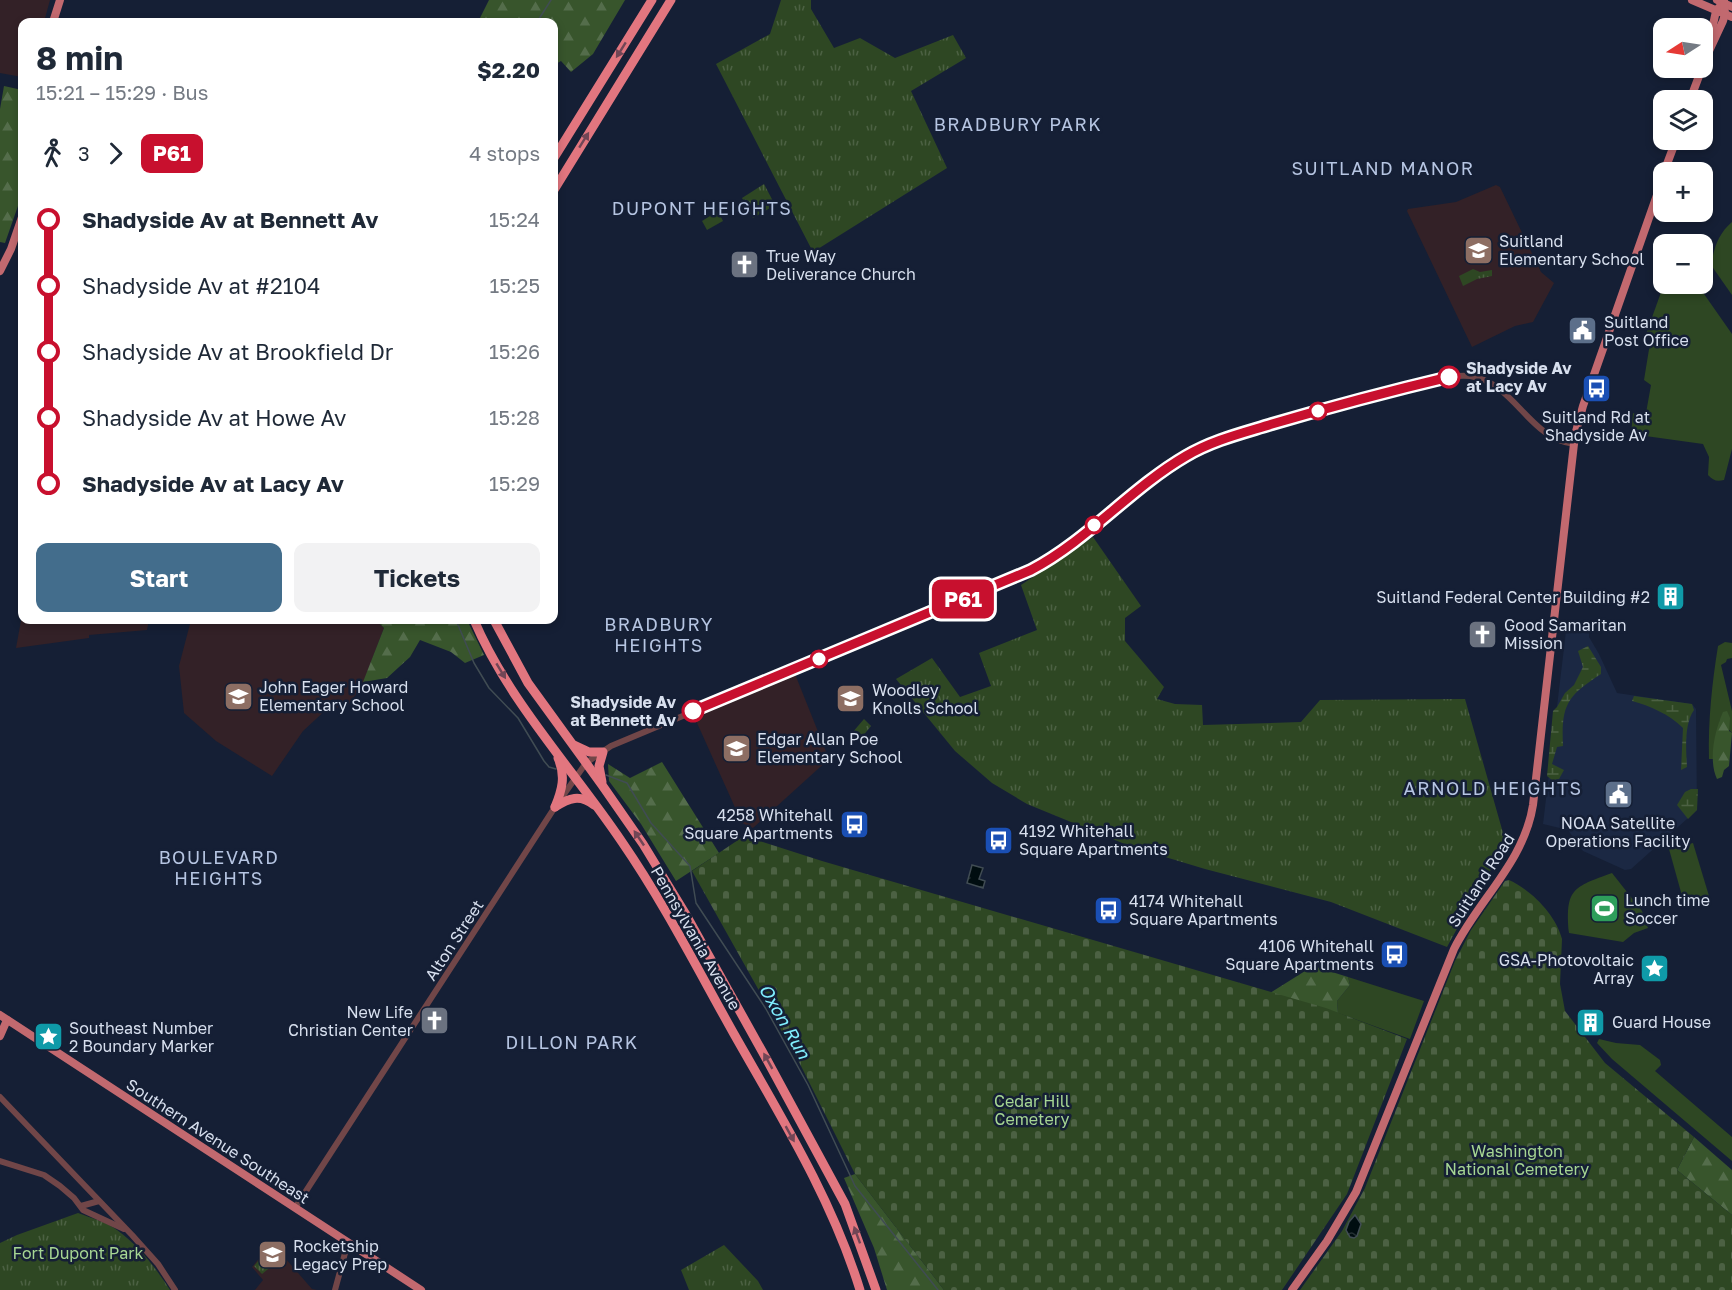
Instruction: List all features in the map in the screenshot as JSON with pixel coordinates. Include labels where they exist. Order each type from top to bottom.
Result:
[{"type":"highway","points":[[558,152],[652,0]]},
{"type":"highway","points":[[558,184],[671,0]]},
{"type":"highway","name":"Pennsylvania Avenue","points":[[476,624],[486,646],[532,718],[605,817],[658,899],[802,1156],[834,1219],[860,1290]]},
{"type":"highway","name":"Pennsylvania Avenue","points":[[496,624],[528,683],[643,844],[685,913],[826,1166],[854,1226],[876,1290]]},
{"type":"highway","points":[[532,718],[562,769],[562,791],[555,807]]},
{"type":"highway","points":[[573,745],[589,752],[603,752],[599,766],[602,785]]},
{"type":"highway","points":[[555,807],[571,799],[580,798],[591,803],[605,817]]},
{"type":"main road","points":[[54,18],[60,0]]},
{"type":"main road","points":[[1692,0],[1728,16]]},
{"type":"main road","points":[[1713,23],[1721,1]]},
{"type":"main road","points":[[1721,1],[1732,7]]},
{"type":"main road","points":[[1721,1],[1728,16]]},
{"type":"main road","points":[[1713,45],[1728,16]]},
{"type":"main road","name":"Suitland Road","points":[[1292,1290],[1328,1241],[1356,1192],[1454,949],[1470,921],[1515,856],[1527,832],[1533,805],[1574,444],[1583,406],[1653,206]]},
{"type":"main road","points":[[0,271],[18,229]]},
{"type":"main road","points":[[0,1036],[3,1017]]},
{"type":"main road","name":"Southern Avenue Southeast","points":[[3,1017],[422,1290]]},
{"type":"street","points":[[586,763],[630,737],[1024,573],[1053,556],[1179,460],[1201,447],[1235,435],[1412,386],[1463,376],[1483,379],[1495,385],[1545,432],[1563,443],[1574,444]]},
{"type":"street","name":"Alton Street","points":[[295,1208],[555,807],[586,763]]},
{"type":"street","points":[[0,1097],[128,1230],[158,1264],[176,1290]]},
{"type":"street","points":[[0,1161],[44,1175],[60,1186],[86,1212],[128,1230]]},
{"type":"street","points":[[81,1206],[99,1201]]},
{"type":"street","points":[[334,1290],[348,1242]]},
{"type":"shaded area","points":[[0,0],[50,0],[45,18],[18,18],[18,76],[0,73]]},
{"type":"shaded area","name":"Suitland Elementary School","points":[[1496,185],[1500,187],[1541,272],[1554,283],[1533,322],[1515,326],[1472,347],[1407,211],[1456,202]]},
{"type":"shaded area","points":[[20,624],[148,624],[147,630],[89,635],[89,638],[16,648]]},
{"type":"shaded area","points":[[190,624],[380,624],[384,628],[362,686],[346,708],[329,707],[303,731],[272,776],[216,741],[184,713],[179,666]]},
{"type":"shaded area","name":"NOAA Satellite Operations Facility","points":[[1566,631],[1589,633],[1617,693],[1692,704],[1696,709],[1697,810],[1631,869],[1625,870],[1583,851],[1568,830],[1543,824]]},
{"type":"shaded area","points":[[795,674],[829,759],[753,828],[742,823],[693,714]]},
{"type":"shaded area","name":"Rocketship Legacy Prep","points":[[272,1243],[312,1289],[317,1290],[255,1290],[263,1280],[252,1267]]},
{"type":"green space","points":[[489,0],[625,0],[593,54],[571,72],[561,61],[558,63],[558,18],[480,18]]},
{"type":"green space","points":[[781,0],[811,0],[811,9],[834,48],[860,38],[895,58],[953,35],[966,58],[911,91],[947,168],[813,252],[716,64],[770,34]]},
{"type":"green space","points":[[4,86],[18,89],[18,206],[5,243],[0,242],[0,109]]},
{"type":"green space","points":[[764,184],[775,205],[753,218],[742,198]]},
{"type":"green space","points":[[718,211],[723,221],[707,230],[702,221]]},
{"type":"green space","points":[[1732,222],[1732,295],[1713,268],[1714,253],[1723,231]]},
{"type":"green space","points":[[1473,269],[1480,272],[1492,270],[1492,276],[1477,279],[1463,286],[1459,276]]},
{"type":"green space","points":[[1660,294],[1704,294],[1732,334],[1732,449],[1724,480],[1715,480],[1708,475],[1709,457],[1703,444],[1631,434],[1633,413],[1637,415],[1646,413],[1651,385],[1644,380],[1651,337],[1646,334]]},
{"type":"green space","points":[[1093,537],[1141,606],[1125,618],[1125,641],[1164,687],[1157,699],[1175,704],[1202,705],[1203,725],[1301,722],[1320,700],[1465,699],[1507,847],[1483,881],[1447,947],[1331,902],[1132,847],[1027,804],[992,783],[955,751],[896,679],[932,658],[960,697],[991,686],[979,653],[1037,630],[1021,585]]},
{"type":"green space","points":[[380,624],[469,624],[484,655],[465,663],[451,652],[420,640],[410,657],[387,678],[363,682],[384,628]]},
{"type":"green space","points":[[1725,642],[1732,643],[1732,658],[1727,659],[1721,665],[1732,711],[1732,733],[1720,720],[1713,759],[1709,759],[1714,674],[1718,646]]},
{"type":"green space","points":[[1588,646],[1601,667],[1601,674],[1580,689],[1568,703],[1563,721],[1563,746],[1557,747],[1552,764],[1564,770],[1559,779],[1552,780],[1547,776],[1553,711],[1565,693],[1574,685],[1583,667],[1578,651]]},
{"type":"green space","points":[[1634,696],[1692,704],[1694,710],[1686,737],[1687,767],[1681,770],[1683,728],[1659,711],[1632,701]]},
{"type":"green space","points":[[1727,711],[1730,718],[1729,731],[1732,733],[1729,766],[1724,770],[1722,777],[1717,779],[1713,763],[1715,736],[1723,712]]},
{"type":"green space","points":[[864,719],[871,726],[858,742],[852,733]]},
{"type":"green space","points":[[662,762],[719,853],[676,881],[641,824],[609,781],[608,764],[630,778]]},
{"type":"green space","points":[[1698,789],[1697,810],[1688,819],[1677,805],[1685,792]]},
{"type":"green space","name":"Cedar Hill Cemetery","points":[[744,836],[822,861],[1326,1008],[1407,1039],[1347,1194],[1282,1290],[944,1290],[855,1174],[799,1062],[692,871]]},
{"type":"green space","points":[[1693,843],[1709,896],[1684,903],[1669,849]]},
{"type":"green space","name":"Lunch time Soccer","points":[[1612,873],[1642,911],[1648,928],[1634,933],[1623,942],[1569,933],[1569,907],[1574,892],[1588,882]]},
{"type":"green space","name":"Washington National Cemetery","points":[[1509,880],[1526,890],[1542,904],[1559,930],[1562,939],[1560,984],[1565,1011],[1605,1063],[1694,1137],[1677,1170],[1732,1215],[1732,1290],[1300,1290],[1342,1231],[1365,1188],[1455,961],[1471,930],[1505,881]]},
{"type":"green space","points":[[1313,966],[1348,977],[1350,985],[1337,1001],[1338,1013],[1270,993]]},
{"type":"green space","points":[[1348,977],[1424,1001],[1410,1039],[1338,1013],[1337,1001],[1350,985]]},
{"type":"green space","points":[[1599,1039],[1640,1045],[1660,1060],[1661,1065],[1655,1071],[1732,1137],[1732,1161],[1612,1059],[1597,1043]]},
{"type":"green space","points":[[1694,1137],[1732,1170],[1732,1215],[1677,1170]]},
{"type":"green space","points":[[855,1174],[944,1290],[887,1290],[874,1248],[844,1178]]},
{"type":"green space","name":"Fort Dupont Park","points":[[78,1213],[99,1220],[125,1236],[146,1258],[170,1290],[0,1290],[0,1243]]},
{"type":"green space","points":[[724,1245],[758,1281],[763,1290],[689,1290],[681,1270]]},
{"type":"green space","points":[[264,1254],[273,1265],[262,1274],[254,1266]]},
{"type":"water","points":[[972,865],[983,868],[979,879],[985,881],[983,888],[967,883]]},
{"type":"water","points":[[1355,1215],[1361,1224],[1354,1238],[1350,1237],[1346,1230]]},
{"type":"waterway","name":"Oxon Run","points":[[540,18],[551,0]]},
{"type":"waterway","name":"Oxon Run","points":[[458,624],[474,663],[489,688],[518,718],[544,761],[549,767],[556,769]]},
{"type":"waterway","name":"Oxon Run","points":[[606,775],[627,783],[651,823],[690,866],[696,903],[766,1009],[808,1085],[855,1186],[938,1290]]},
{"type":"bus line","name":"P61","points":[[693,711],[1031,570],[1047,561],[1179,460],[1201,447],[1300,416],[1449,377]]},
{"type":"place","name":"Suitland Elementary School","points":[[1478,250]]},
{"type":"place","name":"True Way Deliverance Church","points":[[745,265]]},
{"type":"place","name":"Suitland Post Office","points":[[1583,331]]},
{"type":"place","name":"Shadyside Av at Lacy Av","points":[[1449,377]]},
{"type":"place","name":"Suitland Rd at Shadyside Av","points":[[1596,389]]},
{"type":"place","name":"Suitland Federal Center Building #2","points":[[1671,597]]},
{"type":"place","name":"Good Samaritan Mission","points":[[1483,634]]},
{"type":"place","name":"John Eager Howard Elementary School","points":[[238,696]]},
{"type":"place","name":"Woodley Knolls School","points":[[851,699]]},
{"type":"place","name":"Shadyside Av at Bennett Av","points":[[693,711]]},
{"type":"place","name":"Edgar Allan Poe Elementary School","points":[[736,748]]},
{"type":"place","name":"NOAA Satellite Operations Facility","points":[[1618,795]]},
{"type":"place","name":"4258 Whitehall Square Apartments","points":[[854,824]]},
{"type":"place","name":"4192 Whitehall Square Apartments","points":[[998,840]]},
{"type":"place","name":"Lunch time Soccer","points":[[1604,909]]},
{"type":"place","name":"4174 Whitehall Square Apartments","points":[[1108,910]]},
{"type":"place","name":"4106 Whitehall Square Apartments","points":[[1395,955]]},
{"type":"place","name":"GSA-Photovoltaic Array","points":[[1655,969]]},
{"type":"place","name":"New Life Christian Center","points":[[434,1021]]},
{"type":"place","name":"Guard House","points":[[1591,1022]]},
{"type":"place","name":"Southeast Number 2 Boundary Marker","points":[[48,1037]]},
{"type":"place","name":"Rocketship Legacy Prep","points":[[272,1255]]},
{"type":"district","name":"BRADBURY PARK","points":[[1018,124]]},
{"type":"district","name":"SUITLAND MANOR","points":[[1383,168]]},
{"type":"district","name":"DUPONT HEIGHTS","points":[[702,208]]},
{"type":"district","name":"BRADBURY HEIGHTS","points":[[659,634]]},
{"type":"district","name":"ARNOLD HEIGHTS","points":[[1493,788]]},
{"type":"district","name":"BOULEVARD HEIGHTS","points":[[219,867]]},
{"type":"district","name":"DILLON PARK","points":[[572,1042]]}]
